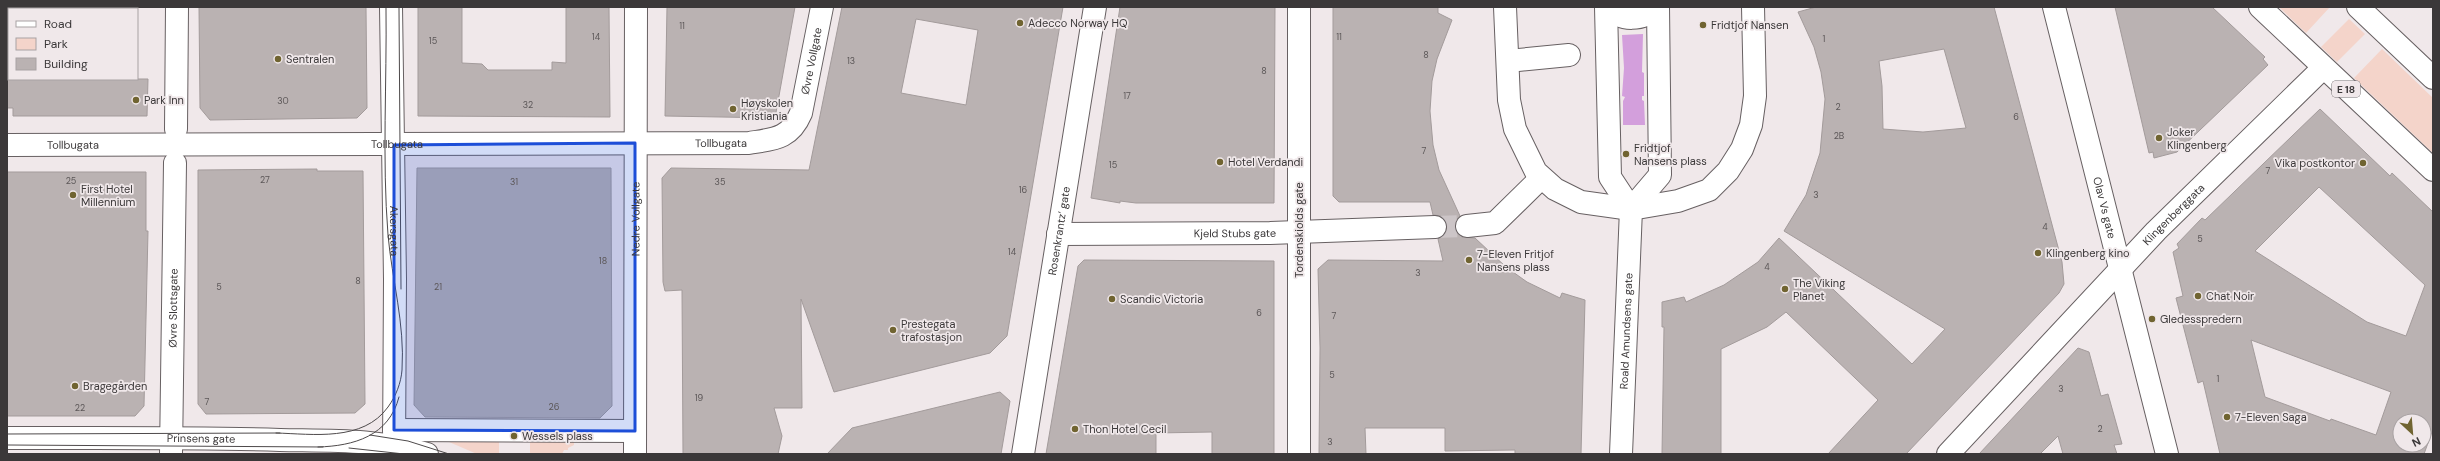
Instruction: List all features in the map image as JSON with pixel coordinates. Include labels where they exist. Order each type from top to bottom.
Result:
[{"type":"main road","points":[[176,129],[177,7]]},
{"type":"main road","name":"Akersgata","points":[[390,7],[394,145],[394,443]]},
{"type":"main road","name":"Nedre Vollgate","points":[[635,431],[636,7]]},
{"type":"main road","name":"Øvre Vollgate","points":[[786,134],[796,126],[801,113],[822,7]]},
{"type":"main road","name":"Rosenkrantz’ gate","points":[[1023,454],[1094,7]]},
{"type":"main road","name":"Tordenskiolds gate","points":[[1299,7],[1299,454]]},
{"type":"main road","points":[[1505,7],[1509,100],[1515,129],[1523,150],[1541,178],[1555,189],[1581,202],[1631,209],[1678,200],[1709,190],[1728,171],[1742,149],[1751,125],[1756,96],[1753,7]]},
{"type":"main road","points":[[1606,7],[1619,16],[1628,18],[1638,18],[1648,15],[1658,7]]},
{"type":"main road","points":[[1606,7],[1610,177],[1631,209]]},
{"type":"main road","points":[[1631,209],[1660,175],[1658,7]]},
{"type":"main road","name":"Olav Vs gate","points":[[2054,7],[2167,454]]},
{"type":"main road","name":"E 18","points":[[2260,7],[2433,170]]},
{"type":"main road","points":[[2358,7],[2433,78]]},
{"type":"main road","points":[[1508,61],[1568,55]]},
{"type":"main road","name":"Klingenberggata","points":[[1948,454],[2120,268],[2182,204],[2323,68]]},
{"type":"main road","name":"Tollbugata","points":[[7,145],[749,143],[771,140],[786,134]]},
{"type":"main road","name":"Øvre Slottsgate","points":[[171,446],[175,163]]},
{"type":"main road","points":[[1467,226],[1495,223],[1541,178]]},
{"type":"main road","name":"Roald Amundsens gate","points":[[1621,454],[1631,209]]},
{"type":"main road","name":"Kjeld Stubs gate","points":[[1058,234],[1298,232],[1435,227]]},
{"type":"main road","points":[[635,431],[635,454]]},
{"type":"main road","name":"Prinsens gate","points":[[7,438],[171,446],[359,442],[394,443],[635,431]]},
{"type":"main road","points":[[394,443],[427,454]]},
{"type":"highlighted area","points":[[635,143],[635,431],[394,430],[394,145]]},
{"type":"green space","points":[[2279,7],[2330,7],[2306,33]]},
{"type":"green space","points":[[2349,19],[2365,34],[2337,62],[2321,47]]},
{"type":"green space","points":[[2382,49],[2433,98],[2433,153],[2354,78]]},
{"type":"green space","points":[[530,439],[580,441],[574,442],[574,445],[568,448],[568,450],[564,450],[562,454],[530,454]]},
{"type":"green space","points":[[450,440],[499,440],[499,454],[477,454],[449,442]]},
{"type":"shaded area","points":[[1643,34],[1642,72],[1644,73],[1644,96],[1642,96],[1642,100],[1644,101],[1645,125],[1623,125],[1623,101],[1625,97],[1622,96],[1624,68],[1622,35]]},
{"type":"building","points":[[199,7],[366,7],[367,108],[357,118],[210,120],[200,108]]},
{"type":"building","points":[[418,7],[462,7],[462,63],[482,64],[488,70],[552,70],[552,62],[566,63],[566,7],[609,7],[610,117],[418,116]]},
{"type":"building","points":[[667,7],[795,7],[775,118],[665,116]]},
{"type":"building","points":[[842,7],[1063,7],[1007,336],[990,353],[834,392],[801,299],[802,408],[774,408],[782,436],[778,454],[683,454],[682,290],[665,291],[663,282],[662,178],[671,168],[809,170]],"holes":[[[916,19],[978,30],[966,105],[901,93]]]},
{"type":"building","points":[[1120,7],[1275,7],[1274,203],[1136,203],[1120,201],[1120,203],[1091,198]]},
{"type":"building","points":[[1333,7],[1438,7],[1438,13],[1452,20],[1437,59],[1432,81],[1430,111],[1433,145],[1439,170],[1460,216],[1455,221],[1455,228],[1462,237],[1475,238],[1506,267],[1527,282],[1560,298],[1562,293],[1585,300],[1581,454],[1515,454],[1515,450],[1445,451],[1445,428],[1365,428],[1366,454],[1319,454],[1320,348],[1318,269],[1328,260],[1443,261],[1438,239],[1446,233],[1447,227],[1441,216],[1433,215],[1430,202],[1339,202],[1333,196]]},
{"type":"building","points":[[1816,7],[1994,7],[2062,262],[2064,284],[2059,293],[1906,454],[1828,454],[1878,400],[1786,312],[1767,327],[1721,349],[1721,454],[1662,454],[1664,327],[1662,327],[1662,302],[1684,297],[1686,302],[1724,285],[1758,262],[1779,238],[1912,364],[1945,329],[1784,231],[1806,195],[1820,153],[1825,99],[1821,72],[1814,47],[1798,12]],"holes":[[[1944,49],[1966,128],[1923,132],[1883,129],[1882,86],[1879,61]]]},
{"type":"building","points":[[2115,7],[2212,7],[2265,57],[2263,59],[2268,65],[2177,152],[2154,158],[2153,152],[2149,153]]},
{"type":"building","points":[[7,79],[148,79],[147,116],[13,116],[13,108],[7,108]]},
{"type":"building","points":[[2320,109],[2390,176],[2392,173],[2433,212],[2432,432],[2432,413],[2392,413],[2392,453],[2424,454],[2220,454],[2203,381],[2198,383],[2176,298],[2183,296],[2173,252],[2179,248],[2177,244],[2202,218],[2205,220]],"holes":[[[2319,187],[2425,285],[2406,336],[2367,322],[2255,251]],[[2251,340],[2391,392],[2376,435],[2331,419],[2330,421],[2265,397]]]},
{"type":"building","points":[[417,168],[611,168],[612,406],[600,418],[425,417],[414,405]]},
{"type":"building","points":[[317,169],[317,171],[363,171],[365,404],[355,413],[206,414],[198,404],[198,170]]},
{"type":"building","points":[[7,172],[146,172],[146,231],[148,231],[144,406],[135,416],[7,416]]},
{"type":"building","points":[[1084,260],[1274,261],[1274,454],[1212,454],[1212,432],[1156,433],[1156,454],[1046,454],[1078,266]]},
{"type":"building","points":[[2078,348],[2089,352],[2101,396],[2108,394],[2122,444],[2114,445],[2117,454],[2063,454],[2058,436],[2040,454],[1979,454]]},
{"type":"building","points":[[1000,392],[1010,401],[1001,454],[827,454],[852,428]]},
{"type":"tunnel","points":[[1435,227],[1467,226]]},
{"type":"tram line","points":[[276,433],[336,434],[365,426],[378,418],[388,407],[396,394],[401,380],[402,336],[390,252],[386,206],[386,7]]},
{"type":"tram line","points":[[399,7],[401,289]]},
{"type":"tram line","points":[[318,447],[357,441],[378,430],[387,421],[394,410],[399,397]]},
{"type":"tram line","points":[[7,434],[280,433]]},
{"type":"tram line","points":[[370,435],[408,441],[449,454]]},
{"type":"tram line","points":[[7,445],[323,447]]},
{"type":"tram line","points":[[349,448],[404,454]]},
{"type":"place","name":"Adecco Norway HQ","points":[[1020,23]]},
{"type":"place","name":"Fridtjof Nansen","points":[[1703,25]]},
{"type":"place","name":"Sentralen","points":[[278,59]]},
{"type":"place","name":"Park Inn","points":[[136,100]]},
{"type":"place","name":"Høyskolen Kristiania","points":[[733,109]]},
{"type":"place","name":"Joker Klingenberg","points":[[2159,138]]},
{"type":"place","name":"Fridtjof Nansens plass","points":[[1626,154]]},
{"type":"place","name":"Hotel Verdandi","points":[[1220,162]]},
{"type":"place","name":"Vika postkontor","points":[[2363,163]]},
{"type":"place","name":"First Hotel Millennium","points":[[73,195]]},
{"type":"place","name":"Klingenberg kino","points":[[2038,253]]},
{"type":"place","name":"7-Eleven Fritjof Nansens plass","points":[[1469,260]]},
{"type":"place","name":"The Viking Planet","points":[[1785,289]]},
{"type":"place","name":"Chat Noir","points":[[2198,296]]},
{"type":"place","name":"Scandic Victoria","points":[[1112,299]]},
{"type":"place","name":"Gledesspredern","points":[[2152,319]]},
{"type":"place","name":"Prestegata trafostasjon","points":[[893,330]]},
{"type":"place","name":"Bragegården","points":[[75,386]]},
{"type":"place","name":"7-Eleven Saga","points":[[2227,417]]},
{"type":"place","name":"Thon Hotel Cecil","points":[[1075,429]]},
{"type":"place","name":"Wessels plass","points":[[514,436]]}]
